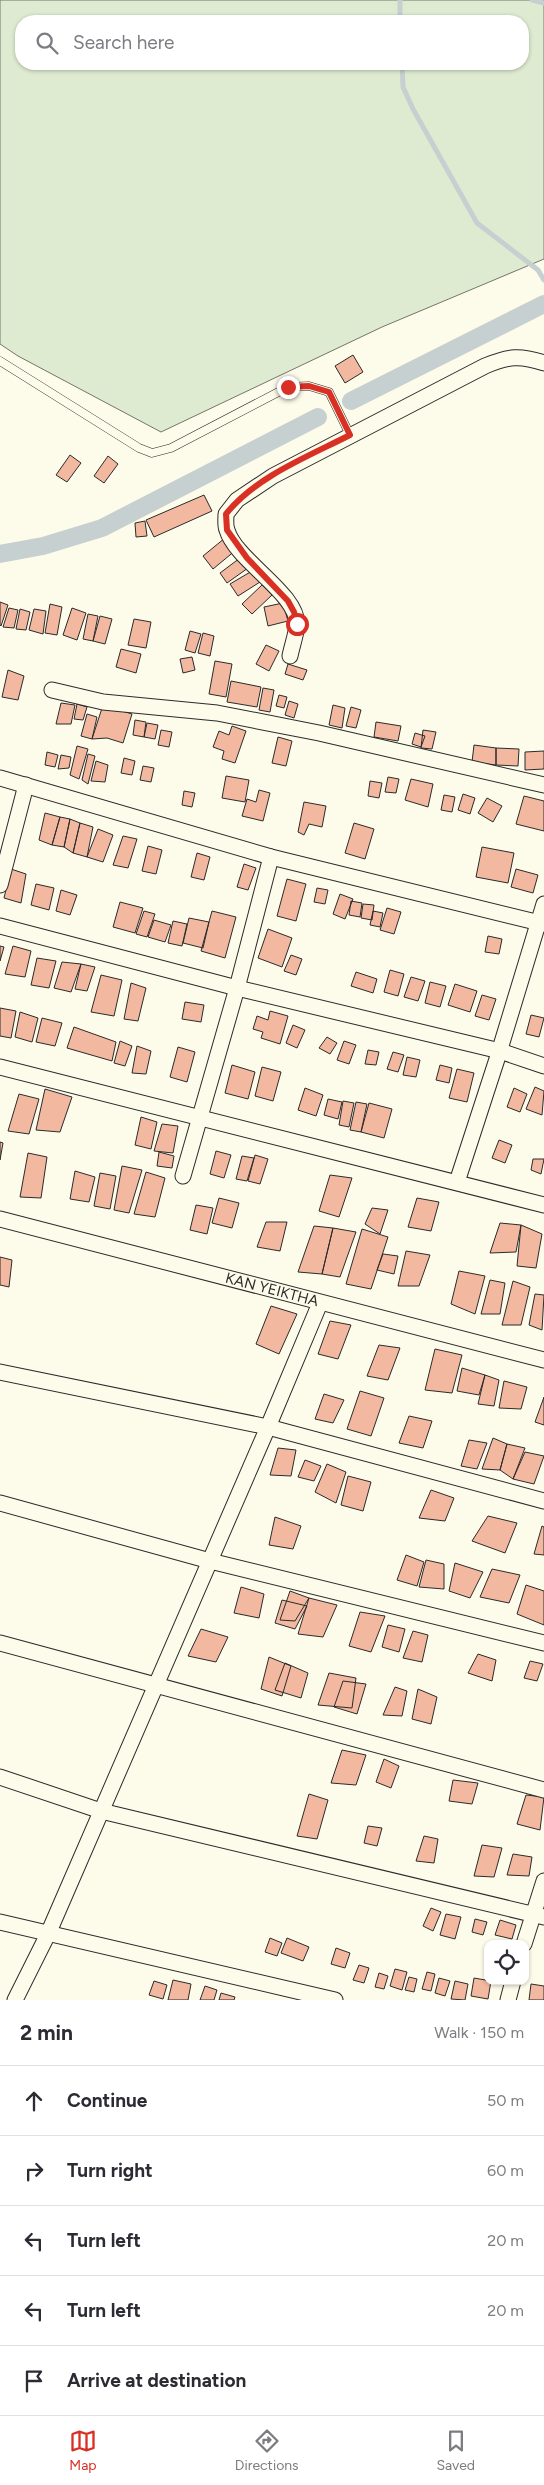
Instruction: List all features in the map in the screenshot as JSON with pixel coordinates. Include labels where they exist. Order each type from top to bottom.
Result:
[{"type":"street","points":[[290,656],[297,624],[294,612],[288,601],[247,558],[227,530],[226,514],[237,500],[273,476],[350,435],[365,430],[485,366],[504,358],[524,357],[544,363]]},
{"type":"street","points":[[52,690],[103,702],[217,713],[320,733],[544,785]]},
{"type":"street","points":[[0,778],[270,857],[541,923]]},
{"type":"street","points":[[0,885],[26,785]]},
{"type":"street","points":[[183,1176],[236,988],[270,857]]},
{"type":"street","points":[[457,1182],[541,923],[544,904]]},
{"type":"street","points":[[0,926],[236,988],[500,1051],[544,1066]]},
{"type":"street","points":[[0,1067],[544,1205]]},
{"type":"street","name":"KAN YEIKTHA","points":[[0,1219],[544,1360]]},
{"type":"street","points":[[15,2000],[48,1934],[320,1303]]},
{"type":"street","points":[[0,1372],[268,1427],[544,1501]]},
{"type":"street","points":[[0,1503],[210,1561],[544,1643]]},
{"type":"street","points":[[0,1643],[544,1790]]},
{"type":"street","points":[[0,1777],[101,1811],[538,1916]]},
{"type":"street","points":[[526,1940],[538,1916],[544,1881]]},
{"type":"street","points":[[0,1922],[335,2000]]},
{"type":"street","points":[[508,2000],[512,1985]]},
{"type":"lane","points":[[0,361],[139,448],[152,453],[171,448],[288,387],[309,386],[329,392],[350,435]]},
{"type":"green space","points":[[0,0],[544,0],[544,259],[382,327],[161,432],[18,356],[0,344]]},
{"type":"building","points":[[353,355],[363,372],[345,383],[335,366]]},
{"type":"building","points":[[70,455],[81,463],[67,482],[56,475]]},
{"type":"building","points":[[108,456],[118,464],[104,483],[94,476]]},
{"type":"building","points":[[204,495],[212,511],[154,537],[146,520]]},
{"type":"building","points":[[145,521],[147,536],[136,537],[135,523]]},
{"type":"building","points":[[225,538],[236,550],[213,569],[203,556]]},
{"type":"building","points":[[240,558],[248,568],[227,583],[220,573]]},
{"type":"building","points":[[252,571],[260,582],[238,596],[230,584]]},
{"type":"building","points":[[262,585],[272,595],[252,614],[242,604]]},
{"type":"building","points":[[0,602],[8,605],[1,626],[0,625]]},
{"type":"building","points":[[283,603],[288,621],[268,626],[264,607]]},
{"type":"building","points":[[50,604],[62,607],[57,635],[45,633]]},
{"type":"building","points":[[9,608],[18,610],[14,628],[3,627]]},
{"type":"building","points":[[72,608],[86,613],[77,640],[63,635]]},
{"type":"building","points":[[20,609],[30,612],[26,630],[16,629]]},
{"type":"building","points":[[34,609],[46,611],[43,634],[29,630]]},
{"type":"building","points":[[88,614],[98,616],[93,641],[83,639]]},
{"type":"building","points":[[100,616],[112,619],[105,644],[93,641]]},
{"type":"building","points":[[134,619],[151,622],[146,648],[128,645]]},
{"type":"building","points":[[190,631],[201,634],[195,653],[185,650]]},
{"type":"building","points":[[203,633],[214,636],[210,656],[198,653]]},
{"type":"building","points":[[266,645],[279,651],[269,671],[256,664]]},
{"type":"building","points":[[121,649],[141,654],[136,673],[116,667]]},
{"type":"building","points":[[192,657],[195,670],[183,673],[180,659]]},
{"type":"building","points":[[215,661],[232,664],[226,697],[209,694]]},
{"type":"building","points":[[288,664],[307,670],[303,680],[285,674]]},
{"type":"building","points":[[8,670],[24,676],[18,700],[2,697]]},
{"type":"building","points":[[231,681],[261,687],[257,707],[227,702]]},
{"type":"building","points":[[263,688],[274,690],[270,712],[259,710]]},
{"type":"building","points":[[279,695],[287,697],[284,708],[276,706]]},
{"type":"building","points":[[289,701],[298,704],[294,718],[285,715]]},
{"type":"building","points":[[61,703],[75,705],[71,724],[56,724]]},
{"type":"building","points":[[77,704],[87,707],[83,720],[74,719]]},
{"type":"building","points":[[103,705],[132,714],[123,743],[107,738],[92,739]]},
{"type":"building","points":[[333,705],[345,708],[342,728],[329,725]]},
{"type":"building","points":[[351,707],[361,710],[356,728],[346,726]]},
{"type":"building","points":[[87,714],[97,717],[92,739],[81,736]]},
{"type":"building","points":[[135,720],[146,722],[144,737],[133,735]]},
{"type":"building","points":[[376,722],[401,726],[398,741],[374,737]]},
{"type":"building","points":[[147,723],[158,725],[155,739],[144,737]]},
{"type":"building","points":[[232,726],[246,731],[235,763],[222,759],[224,751],[213,747],[219,731],[229,735]]},
{"type":"building","points":[[161,730],[172,732],[169,747],[158,745]]},
{"type":"building","points":[[423,730],[436,732],[432,749],[421,748]]},
{"type":"building","points":[[415,733],[425,736],[421,747],[412,744]]},
{"type":"building","points":[[278,737],[292,741],[286,766],[272,763]]},
{"type":"building","points":[[474,745],[496,748],[496,765],[472,762]]},
{"type":"building","points":[[77,746],[88,749],[79,779],[70,775]]},
{"type":"building","points":[[496,748],[519,749],[518,766],[496,765]]},
{"type":"building","points":[[544,751],[544,769],[525,770],[525,752]]},
{"type":"building","points":[[47,752],[58,755],[55,767],[45,765]]},
{"type":"building","points":[[88,754],[95,756],[88,784],[82,780]]},
{"type":"building","points":[[61,755],[71,757],[69,768],[58,769]]},
{"type":"building","points":[[124,758],[135,761],[132,775],[121,773]]},
{"type":"building","points":[[96,761],[108,765],[105,782],[91,781]]},
{"type":"building","points":[[143,766],[154,768],[151,782],[140,780]]},
{"type":"building","points":[[226,776],[249,780],[245,802],[222,798]]},
{"type":"building","points":[[388,777],[399,779],[396,793],[385,792]]},
{"type":"building","points":[[411,779],[433,784],[428,807],[405,800]]},
{"type":"building","points":[[370,781],[382,783],[379,798],[368,796]]},
{"type":"building","points":[[259,790],[270,793],[263,821],[242,816],[247,799],[256,802]]},
{"type":"building","points":[[184,791],[195,793],[192,807],[182,805]]},
{"type":"building","points":[[463,794],[475,798],[470,814],[458,810]]},
{"type":"building","points":[[444,795],[455,797],[452,812],[441,810]]},
{"type":"building","points":[[524,796],[544,801],[544,831],[516,824]]},
{"type":"building","points":[[487,798],[502,806],[493,822],[478,813]]},
{"type":"building","points":[[304,802],[326,806],[322,827],[309,824],[304,835],[298,832]]},
{"type":"building","points":[[45,813],[60,817],[52,845],[39,840]]},
{"type":"building","points":[[60,817],[70,819],[64,847],[52,845]]},
{"type":"building","points":[[70,819],[80,823],[73,853],[64,847]]},
{"type":"building","points":[[80,823],[93,827],[87,857],[73,853]]},
{"type":"building","points":[[354,823],[374,829],[365,859],[345,853]]},
{"type":"building","points":[[98,829],[113,835],[103,862],[87,857]]},
{"type":"building","points":[[123,836],[137,839],[128,868],[113,865]]},
{"type":"building","points":[[148,846],[162,850],[156,874],[142,871]]},
{"type":"building","points":[[482,847],[514,853],[508,883],[476,877]]},
{"type":"building","points":[[197,853],[210,857],[204,880],[191,877]]},
{"type":"building","points":[[244,864],[256,868],[248,890],[237,887]]},
{"type":"building","points":[[11,869],[26,874],[21,903],[4,898]]},
{"type":"building","points":[[516,869],[538,875],[533,893],[511,887]]},
{"type":"building","points":[[287,879],[306,884],[296,921],[277,916]]},
{"type":"building","points":[[36,884],[54,888],[49,910],[31,905]]},
{"type":"building","points":[[317,888],[328,890],[325,904],[314,902]]},
{"type":"building","points":[[61,890],[77,895],[70,915],[56,911]]},
{"type":"building","points":[[340,894],[353,899],[345,919],[333,914]]},
{"type":"building","points":[[351,901],[362,903],[360,917],[349,915]]},
{"type":"building","points":[[120,902],[143,908],[135,933],[113,927]]},
{"type":"building","points":[[363,904],[374,905],[372,920],[361,918]]},
{"type":"building","points":[[387,908],[401,912],[394,934],[380,930]]},
{"type":"building","points":[[144,911],[155,914],[147,937],[136,934]]},
{"type":"building","points":[[212,911],[236,917],[225,958],[201,951]]},
{"type":"building","points":[[373,911],[383,913],[380,927],[370,925]]},
{"type":"building","points":[[189,918],[209,922],[203,948],[183,943]]},
{"type":"building","points":[[154,920],[171,925],[165,942],[148,937]]},
{"type":"building","points":[[173,921],[187,924],[182,946],[168,943]]},
{"type":"building","points":[[268,929],[292,938],[282,967],[258,958]]},
{"type":"building","points":[[488,936],[502,939],[499,954],[485,952]]},
{"type":"building","points":[[0,946],[4,947],[0,961]]},
{"type":"building","points":[[13,946],[31,951],[25,977],[5,974]]},
{"type":"building","points":[[291,955],[302,959],[296,975],[284,971]]},
{"type":"building","points":[[37,958],[56,961],[49,988],[31,985]]},
{"type":"building","points":[[62,962],[81,964],[71,992],[54,988]]},
{"type":"building","points":[[81,964],[95,967],[87,991],[75,989]]},
{"type":"building","points":[[390,970],[404,974],[398,996],[384,992]]},
{"type":"building","points":[[356,972],[377,979],[373,993],[351,986]]},
{"type":"building","points":[[101,975],[122,980],[114,1016],[91,1012]]},
{"type":"building","points":[[411,977],[425,981],[418,1001],[404,997]]},
{"type":"building","points":[[430,982],[446,986],[440,1007],[425,1003]]},
{"type":"building","points":[[131,983],[146,988],[138,1021],[124,1019]]},
{"type":"building","points":[[455,984],[477,991],[470,1012],[448,1005]]},
{"type":"building","points":[[482,995],[496,999],[489,1020],[475,1016]]},
{"type":"building","points":[[185,1002],[204,1005],[201,1022],[182,1019]]},
{"type":"building","points":[[0,1008],[16,1011],[11,1038],[0,1036]]},
{"type":"building","points":[[270,1011],[288,1016],[280,1044],[261,1038],[263,1032],[253,1029],[257,1016],[268,1020]]},
{"type":"building","points":[[20,1012],[38,1018],[32,1042],[15,1037]]},
{"type":"building","points":[[531,1015],[544,1018],[539,1037],[526,1034]]},
{"type":"building","points":[[42,1018],[62,1023],[55,1046],[36,1042]]},
{"type":"building","points":[[293,1025],[305,1030],[297,1048],[286,1043]]},
{"type":"building","points":[[74,1027],[116,1042],[112,1061],[67,1048]]},
{"type":"building","points":[[327,1037],[337,1043],[330,1054],[319,1048]]},
{"type":"building","points":[[120,1041],[132,1046],[125,1066],[114,1063]]},
{"type":"building","points":[[344,1041],[356,1045],[349,1064],[337,1060]]},
{"type":"building","points":[[137,1046],[151,1051],[146,1074],[132,1073]]},
{"type":"building","points":[[178,1047],[195,1052],[187,1082],[170,1077]]},
{"type":"building","points":[[368,1050],[379,1052],[376,1065],[365,1064]]},
{"type":"building","points":[[393,1052],[404,1055],[398,1072],[387,1069]]},
{"type":"building","points":[[407,1057],[420,1060],[416,1077],[403,1075]]},
{"type":"building","points":[[232,1065],[255,1072],[248,1099],[225,1093]]},
{"type":"building","points":[[440,1065],[452,1068],[449,1083],[436,1080]]},
{"type":"building","points":[[262,1067],[281,1072],[273,1101],[255,1096]]},
{"type":"building","points":[[457,1069],[474,1073],[467,1102],[449,1098]]},
{"type":"building","points":[[535,1087],[544,1091],[542,1115],[526,1109]]},
{"type":"building","points":[[305,1088],[323,1095],[316,1116],[298,1110]]},
{"type":"building","points":[[514,1088],[527,1094],[520,1112],[507,1107]]},
{"type":"building","points":[[45,1089],[72,1097],[60,1132],[36,1130]]},
{"type":"building","points":[[19,1094],[39,1099],[29,1134],[8,1131]]},
{"type":"building","points":[[328,1099],[342,1102],[338,1119],[324,1115]]},
{"type":"building","points":[[343,1101],[354,1103],[349,1127],[339,1125]]},
{"type":"building","points":[[356,1102],[367,1104],[361,1132],[350,1130]]},
{"type":"building","points":[[369,1103],[392,1109],[384,1138],[361,1132]]},
{"type":"building","points":[[141,1117],[157,1122],[151,1149],[135,1145]]},
{"type":"building","points":[[162,1124],[178,1126],[173,1153],[154,1151]]},
{"type":"building","points":[[499,1140],[512,1145],[505,1163],[492,1158]]},
{"type":"building","points":[[0,1142],[3,1143],[0,1160]]},
{"type":"building","points":[[216,1151],[231,1155],[224,1178],[210,1174]]},
{"type":"building","points":[[159,1152],[174,1156],[172,1168],[157,1166]]},
{"type":"building","points":[[28,1153],[47,1157],[41,1198],[20,1197]]},
{"type":"building","points":[[255,1155],[268,1159],[260,1184],[248,1181]]},
{"type":"building","points":[[242,1156],[254,1158],[247,1181],[236,1179]]},
{"type":"building","points":[[533,1159],[544,1159],[541,1174],[531,1170]]},
{"type":"building","points":[[122,1166],[142,1170],[129,1213],[114,1210]]},
{"type":"building","points":[[75,1171],[95,1177],[89,1202],[70,1199]]},
{"type":"building","points":[[146,1172],[165,1178],[155,1217],[134,1214]]},
{"type":"building","points":[[100,1173],[116,1176],[110,1209],[94,1206]]},
{"type":"building","points":[[330,1175],[352,1178],[339,1217],[319,1211]]},
{"type":"building","points":[[219,1198],[239,1203],[232,1228],[212,1223]]},
{"type":"building","points":[[417,1198],[439,1202],[431,1231],[408,1227]]},
{"type":"building","points":[[196,1205],[213,1208],[207,1234],[190,1230]]},
{"type":"building","points":[[372,1208],[388,1210],[380,1234],[365,1224]]},
{"type":"building","points":[[266,1222],[287,1222],[280,1251],[257,1247]]},
{"type":"building","points":[[500,1223],[521,1225],[516,1252],[490,1253]]},
{"type":"building","points":[[521,1225],[542,1234],[536,1268],[517,1266]]},
{"type":"building","points":[[314,1226],[333,1228],[322,1274],[298,1272]]},
{"type":"building","points":[[333,1228],[356,1232],[340,1277],[322,1274]]},
{"type":"building","points":[[362,1229],[388,1237],[371,1289],[346,1284]]},
{"type":"building","points":[[406,1251],[430,1255],[419,1286],[398,1286]]},
{"type":"building","points":[[383,1254],[398,1256],[394,1274],[377,1270]]},
{"type":"building","points":[[0,1257],[12,1260],[9,1287],[0,1285]]},
{"type":"building","points":[[459,1271],[485,1276],[475,1314],[451,1304]]},
{"type":"building","points":[[490,1280],[505,1283],[500,1314],[481,1314]]},
{"type":"building","points":[[513,1281],[530,1287],[521,1325],[502,1325]]},
{"type":"building","points":[[535,1294],[544,1295],[542,1330],[529,1325]]},
{"type":"building","points":[[271,1306],[297,1314],[279,1354],[256,1344]]},
{"type":"building","points":[[330,1321],[351,1325],[338,1359],[318,1354]]},
{"type":"building","points":[[379,1345],[400,1348],[388,1380],[367,1376]]},
{"type":"building","points":[[435,1349],[462,1355],[452,1393],[425,1390]]},
{"type":"building","points":[[462,1368],[485,1375],[479,1395],[457,1391]]},
{"type":"building","points":[[485,1375],[499,1380],[494,1406],[478,1404]]},
{"type":"building","points":[[504,1381],[527,1387],[521,1409],[499,1408]]},
{"type":"building","points":[[360,1391],[384,1398],[371,1436],[347,1429]]},
{"type":"building","points":[[324,1394],[344,1400],[333,1423],[315,1419]]},
{"type":"building","points":[[544,1397],[544,1425],[535,1422]]},
{"type":"building","points":[[409,1416],[432,1421],[423,1448],[399,1443]]},
{"type":"building","points":[[493,1438],[507,1444],[500,1470],[482,1469]]},
{"type":"building","points":[[469,1440],[487,1443],[477,1469],[461,1466]]},
{"type":"building","points":[[507,1444],[525,1448],[513,1479],[500,1470]]},
{"type":"building","points":[[278,1448],[296,1450],[291,1476],[270,1475]]},
{"type":"building","points":[[525,1452],[544,1456],[534,1484],[513,1479]]},
{"type":"building","points":[[305,1460],[321,1466],[314,1481],[298,1477]]},
{"type":"building","points":[[327,1464],[346,1472],[336,1503],[315,1492]]},
{"type":"building","points":[[348,1476],[371,1482],[363,1511],[341,1505]]},
{"type":"building","points":[[431,1490],[454,1498],[445,1521],[419,1518]]},
{"type":"building","points":[[488,1516],[517,1523],[505,1553],[472,1541]]},
{"type":"building","points":[[275,1517],[301,1526],[293,1549],[269,1545]]},
{"type":"building","points":[[542,1526],[544,1527],[544,1555],[534,1554]]},
{"type":"building","points":[[406,1555],[424,1562],[417,1586],[397,1580]]},
{"type":"building","points":[[426,1560],[444,1564],[444,1589],[419,1587]]},
{"type":"building","points":[[455,1563],[483,1572],[470,1598],[449,1591]]},
{"type":"building","points":[[492,1569],[520,1575],[509,1603],[480,1597]]},
{"type":"building","points":[[526,1585],[544,1591],[544,1625],[517,1614]]},
{"type":"building","points":[[241,1587],[264,1594],[259,1618],[234,1613]]},
{"type":"building","points":[[290,1591],[309,1598],[295,1621],[280,1620]]},
{"type":"building","points":[[309,1598],[337,1605],[323,1637],[298,1634]]},
{"type":"building","points":[[282,1600],[307,1606],[295,1629],[275,1623]]},
{"type":"building","points":[[360,1612],[385,1616],[371,1652],[349,1646]]},
{"type":"building","points":[[388,1625],[405,1629],[399,1652],[382,1647]]},
{"type":"building","points":[[201,1629],[228,1637],[216,1662],[188,1656]]},
{"type":"building","points":[[413,1631],[428,1635],[422,1662],[403,1658]]},
{"type":"building","points":[[478,1654],[496,1660],[492,1681],[468,1673]]},
{"type":"building","points":[[269,1657],[291,1666],[282,1696],[261,1689]]},
{"type":"building","points":[[530,1661],[543,1664],[537,1681],[524,1678]]},
{"type":"building","points":[[285,1663],[308,1673],[301,1698],[275,1690]]},
{"type":"building","points":[[329,1673],[356,1678],[352,1708],[318,1705]]},
{"type":"building","points":[[343,1681],[366,1684],[357,1714],[334,1707]]},
{"type":"building","points":[[395,1687],[407,1691],[402,1716],[383,1715]]},
{"type":"building","points":[[418,1689],[437,1697],[431,1724],[412,1719]]},
{"type":"building","points":[[342,1750],[366,1755],[356,1785],[331,1783]]},
{"type":"building","points":[[384,1759],[399,1766],[391,1788],[376,1782]]},
{"type":"building","points":[[453,1780],[478,1783],[472,1804],[449,1801]]},
{"type":"building","points":[[309,1794],[328,1800],[317,1839],[297,1836]]},
{"type":"building","points":[[526,1795],[544,1797],[540,1830],[517,1824]]},
{"type":"building","points":[[368,1826],[382,1828],[377,1846],[364,1843]]},
{"type":"building","points":[[424,1836],[438,1839],[434,1863],[416,1861]]},
{"type":"building","points":[[482,1845],[502,1848],[494,1877],[474,1876]]},
{"type":"building","points":[[513,1854],[532,1857],[529,1876],[507,1875]]},
{"type":"building","points":[[431,1908],[441,1912],[433,1931],[423,1926]]},
{"type":"building","points":[[446,1914],[461,1917],[455,1939],[440,1935]]},
{"type":"building","points":[[475,1919],[487,1922],[483,1935],[472,1932]]},
{"type":"building","points":[[500,1920],[516,1925],[512,1939],[495,1935]]},
{"type":"building","points":[[270,1938],[282,1943],[277,1956],[265,1952]]},
{"type":"building","points":[[287,1938],[309,1947],[303,1961],[281,1953]]},
{"type":"building","points":[[336,1948],[350,1953],[345,1968],[331,1964]]},
{"type":"building","points":[[359,1965],[369,1968],[364,1983],[353,1980]]},
{"type":"building","points":[[395,1969],[407,1972],[402,1990],[390,1986]]},
{"type":"building","points":[[427,1972],[435,1974],[431,1991],[422,1989]]},
{"type":"building","points":[[379,1973],[388,1976],[384,1989],[375,1987]]},
{"type":"building","points":[[409,1977],[417,1979],[414,1992],[405,1990]]},
{"type":"building","points":[[439,1978],[450,1981],[445,1996],[435,1993]]},
{"type":"building","points":[[474,1978],[484,1980],[484,1985],[490,1985],[488,1999],[471,1996]]},
{"type":"building","points":[[173,1980],[191,1984],[188,2000],[168,2000]]},
{"type":"building","points":[[154,1981],[167,1985],[163,1999],[149,1995]]},
{"type":"building","points":[[455,1981],[468,1984],[465,2000],[451,1999]]},
{"type":"building","points":[[531,1984],[544,1986],[544,2000],[529,2000]]},
{"type":"building","points":[[205,1986],[217,1990],[214,2000],[200,2000]]},
{"type":"building","points":[[221,1993],[235,1997],[234,2000],[219,2000]]},
{"type":"waterway","points":[[400,0],[400,15]]},
{"type":"waterway","points":[[532,0],[544,3]]},
{"type":"waterway","points":[[402,70],[403,87],[413,109],[477,223],[538,270],[544,280]]},
{"type":"waterway","points":[[351,401],[544,304]]},
{"type":"waterway","points":[[0,554],[43,546],[102,528],[318,417]]},
{"type":"route","points":[[288,387],[309,386],[329,392],[350,435],[273,476],[237,500],[226,514],[227,530],[247,558],[288,601],[294,612],[297,624]]}]
